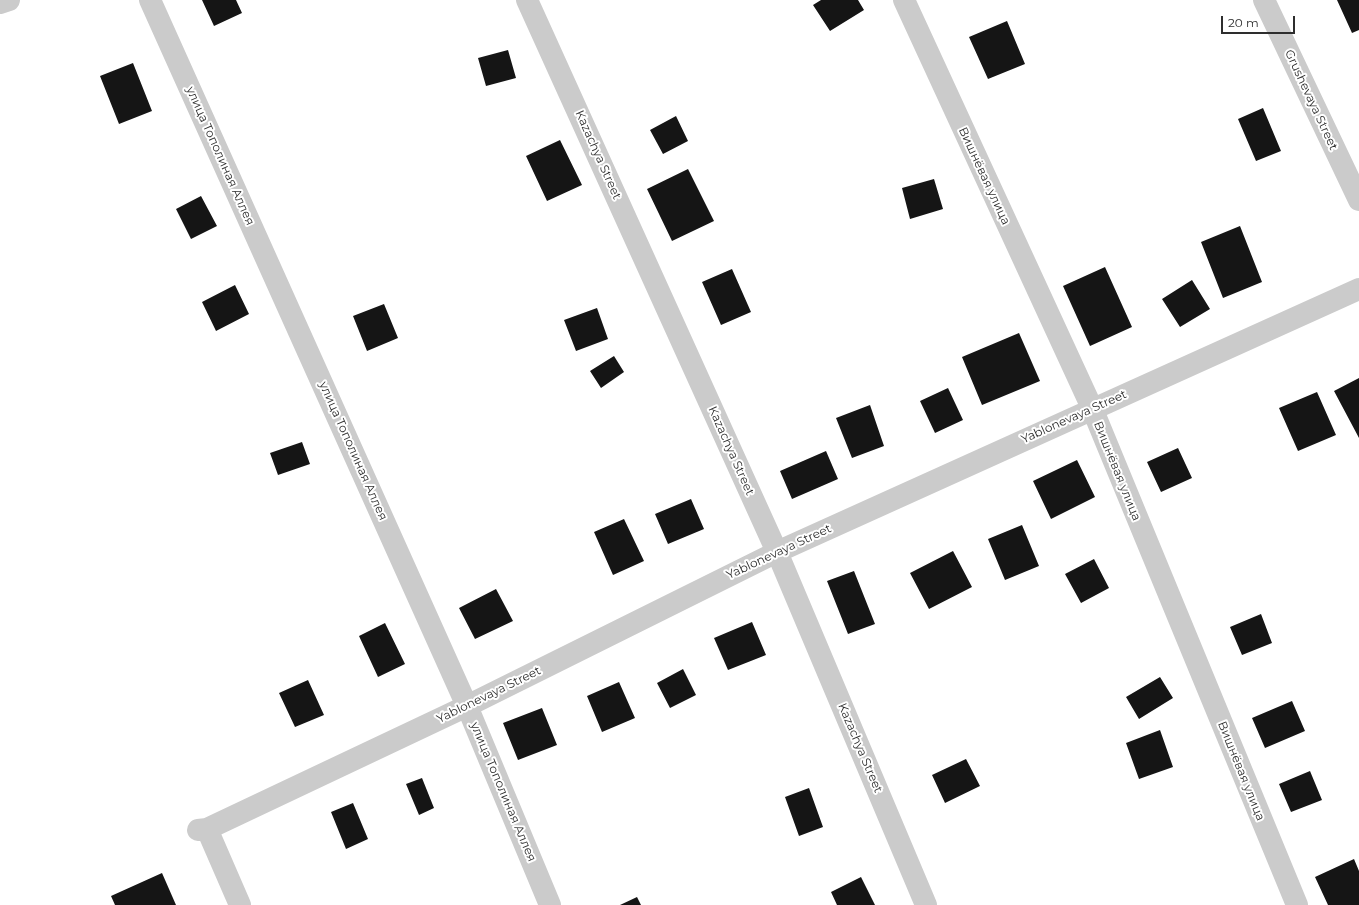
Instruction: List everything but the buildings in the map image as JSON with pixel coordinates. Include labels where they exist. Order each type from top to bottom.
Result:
[{"type":"street","points":[[0,3],[9,0]]},
{"type":"street","name":"улица Тополиная Аллея","points":[[150,0],[467,706],[550,905]]},
{"type":"street","name":"Kazachya Street","points":[[527,0],[777,552],[926,905]]},
{"type":"street","name":"Вишнёвая улица","points":[[904,0],[1092,408],[1297,905]]},
{"type":"street","name":"Grushevaya Street","points":[[1264,0],[1359,200]]},
{"type":"street","name":"Yablonevaya Street","points":[[240,905],[202,829],[467,706],[777,552],[1092,408],[1359,289]]}]
